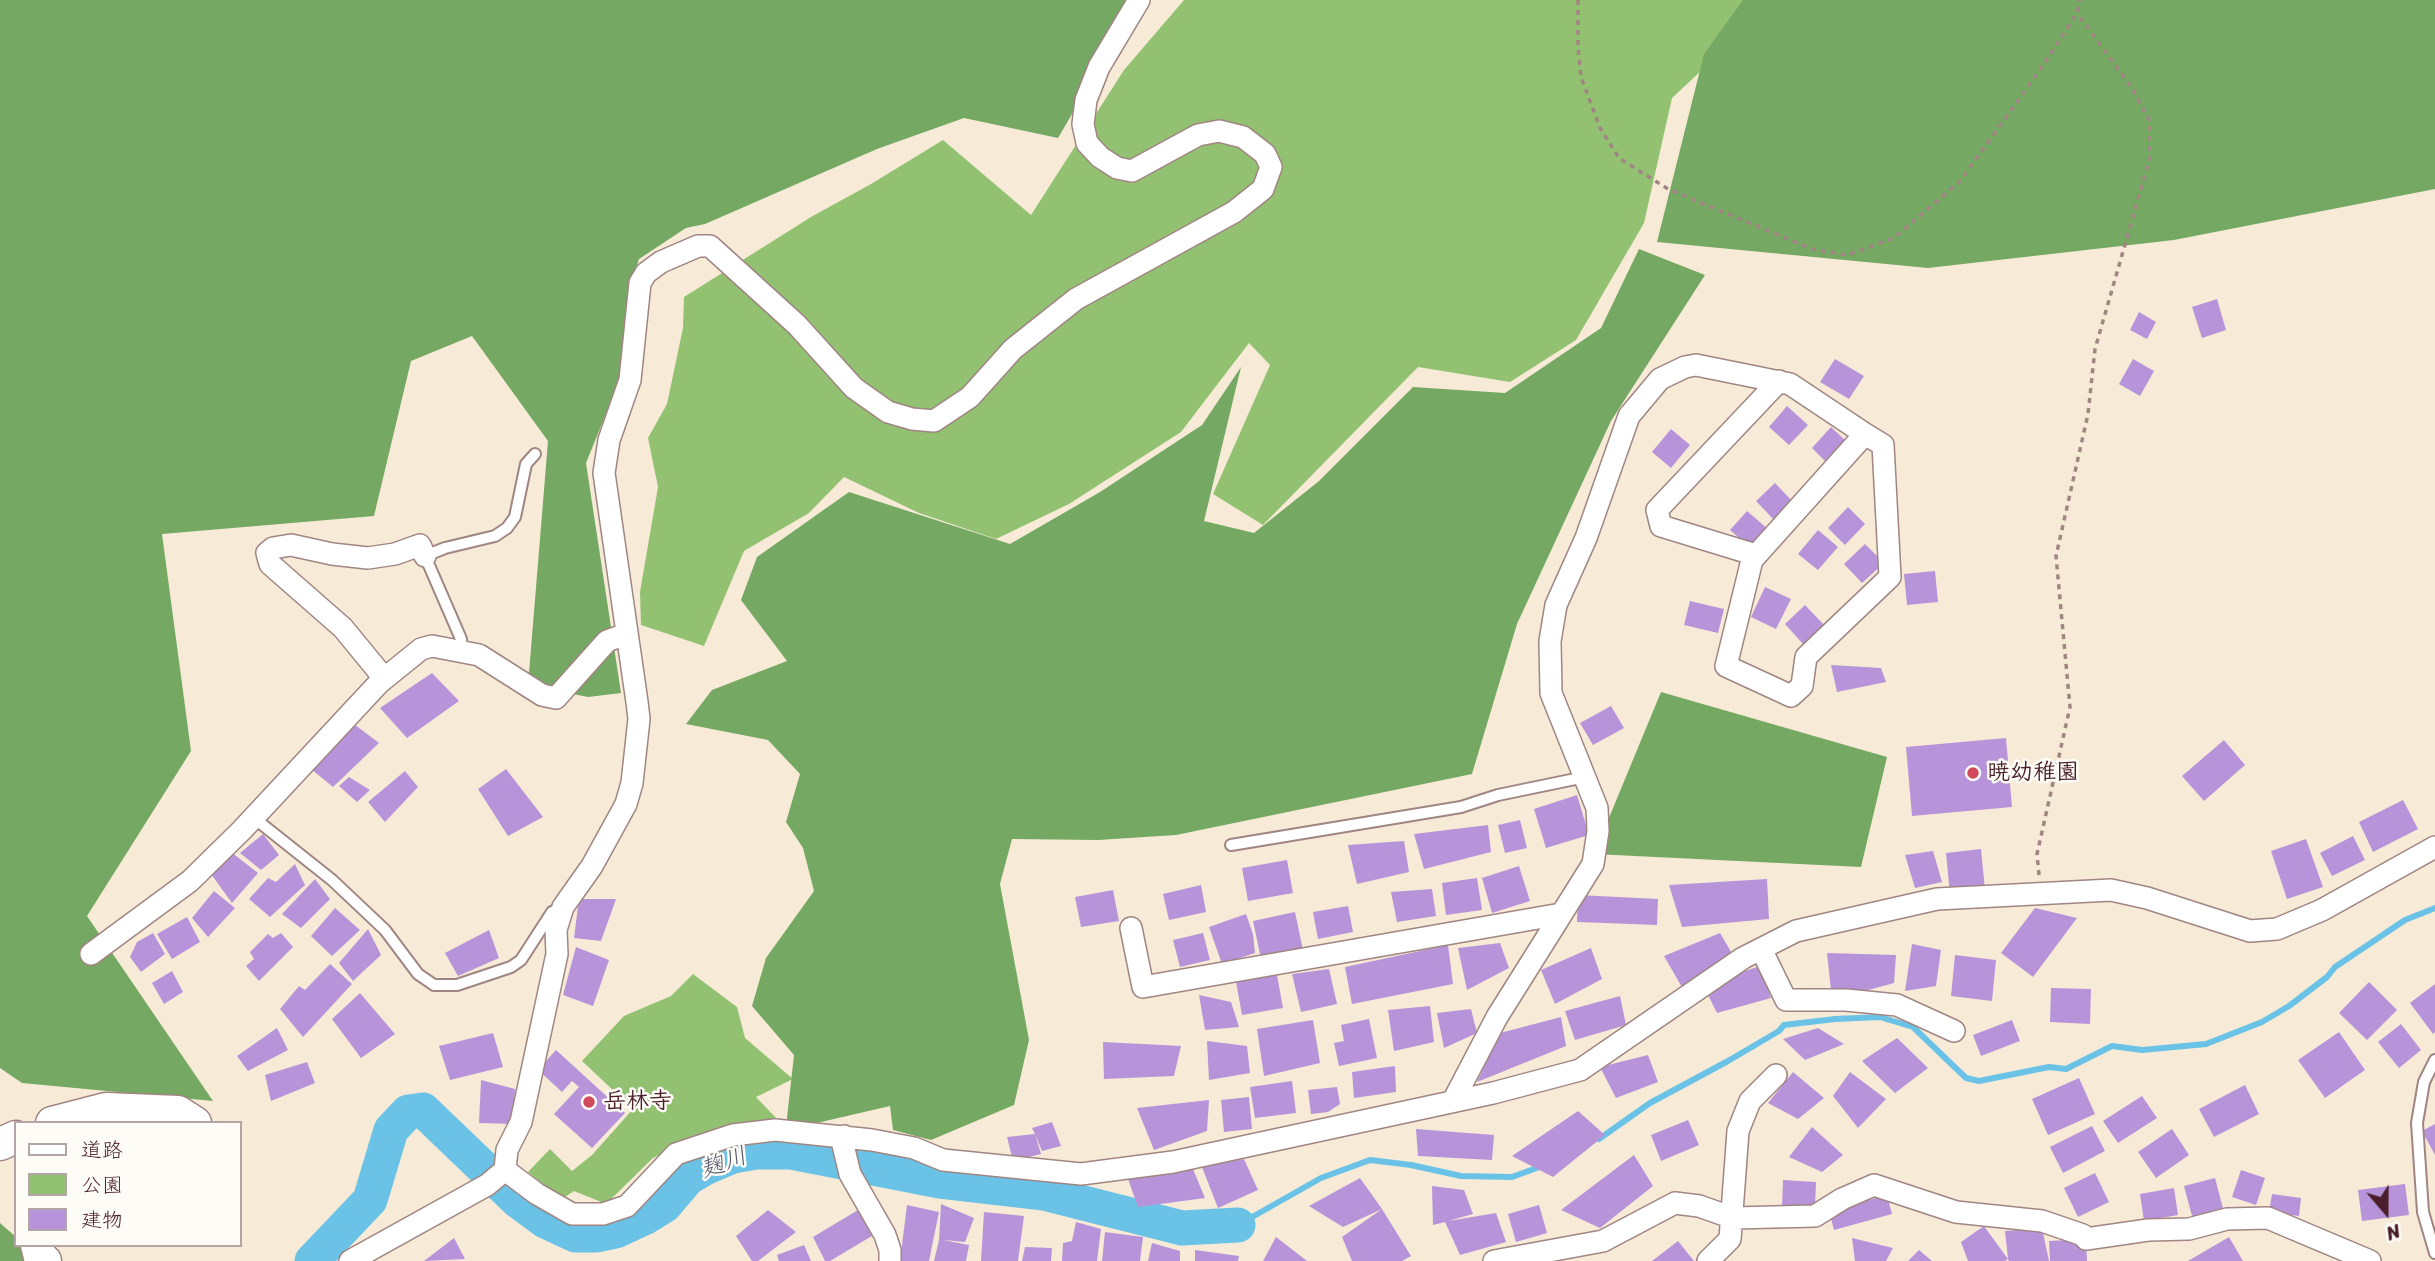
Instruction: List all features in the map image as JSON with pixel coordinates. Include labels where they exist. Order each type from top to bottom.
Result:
[{"type":"street","points":[[350,1261],[498,1176],[521,1122],[557,954],[556,930],[563,907],[592,866],[626,804],[632,783],[639,719],[604,473],[605,458],[631,380],[640,283],[646,273],[661,262],[698,246],[710,246],[797,325],[854,388],[888,412],[912,419],[934,421],[970,397],[1013,349],[1076,299],[1234,212],[1263,190],[1270,167],[1265,154],[1243,137],[1219,131],[1198,135],[1132,171],[1117,168],[1100,157],[1087,143],[1083,124],[1086,100],[1099,67],[1139,0]]},
{"type":"street","points":[[1453,1101],[1497,1017],[1593,864],[1598,831],[1597,808],[1551,693],[1550,641],[1556,605],[1586,538],[1629,416],[1660,379],[1685,367],[1696,365],[1790,384],[1883,445],[1890,577],[1807,657],[1802,686],[1791,696],[1726,666],[1752,560],[1865,434]]},
{"type":"street","points":[[1756,555],[1661,526],[1657,510],[1779,382]]},
{"type":"street","points":[[384,678],[344,628],[270,564],[267,553],[273,548],[291,545],[368,558],[395,554],[420,545],[425,556]]},
{"type":"street","points":[[92,954],[190,881],[384,678],[421,649],[432,646],[479,654],[542,695],[556,698],[607,641],[626,634]]},
{"type":"street","points":[[498,1176],[572,1214],[603,1214],[627,1206],[676,1154],[733,1135],[775,1130],[914,1148],[943,1160],[1081,1174],[1173,1162],[1453,1101],[1580,1070],[1743,958],[1796,930],[1937,898],[2111,890],[2147,898],[2250,931],[2277,929],[2322,910],[2435,847]]},
{"type":"street","points":[[1131,929],[1143,987],[1561,914]]},
{"type":"street","points":[[1761,949],[1786,1000],[1846,1000],[1897,1005],[1954,1031]]},
{"type":"street","points":[[1708,1261],[1730,1239],[1738,1131],[1750,1101],[1776,1075]]},
{"type":"street","points":[[60,1121],[106,1110],[178,1112],[192,1121]]},
{"type":"street","points":[[844,1140],[850,1174],[885,1235],[890,1261]]},
{"type":"street","points":[[1494,1261],[1603,1241],[1675,1203],[1699,1206],[1733,1218],[1815,1216],[1842,1199],[1874,1185],[1956,1212],[2042,1221],[2083,1235],[2086,1240],[2148,1230],[2189,1229],[2227,1219],[2268,1218],[2370,1261]]},
{"type":"lane","points":[[462,651],[461,639],[425,556],[445,548],[495,537],[507,528],[515,517],[526,464],[535,454]]},
{"type":"lane","points":[[1231,845],[1461,807],[1498,795],[1585,777]]},
{"type":"lane","points":[[254,817],[332,880],[385,930],[418,974],[434,985],[457,985],[511,967],[521,960],[552,912],[563,907]]},
{"type":"lane","points":[[2435,1060],[2424,1082],[2417,1123],[2423,1212],[2435,1253]]},
{"type":"path","points":[[1578,0],[1581,76],[1600,128],[1619,158],[1668,189],[1812,249],[1847,255],[1894,238],[1960,181],[2040,70],[2077,13],[2080,0]]},
{"type":"path","points":[[2042,895],[2037,854],[2070,707],[2056,556],[2088,414],[2095,349],[2149,161],[2149,120],[2132,88],[2077,13]]},
{"type":"green space","points":[[0,0],[1144,0],[1113,44],[1058,138],[964,118],[877,149],[705,224],[686,228],[639,259],[631,283],[620,379],[586,463],[621,693],[588,697],[528,685],[548,441],[472,336],[411,361],[374,516],[162,534],[191,751],[87,916],[213,1101],[22,1083],[0,1068]]},
{"type":"green space","points":[[1184,0],[1766,0],[1748,27],[1672,98],[1644,223],[1576,340],[1510,382],[1418,367],[1263,525],[1213,494],[1270,365],[1249,343],[1181,432],[1069,504],[996,539],[919,513],[844,477],[809,513],[744,551],[704,646],[641,625],[640,592],[658,487],[648,438],[667,404],[683,328],[684,297],[811,217],[943,140],[1031,215],[1124,70]]},
{"type":"green space","points":[[1743,0],[2435,0],[2435,189],[2174,240],[1928,268],[1657,242],[1704,54]]},
{"type":"green space","points":[[1639,249],[1705,275],[1611,421],[1517,624],[1472,774],[1176,835],[1098,840],[1012,839],[1000,884],[1029,1040],[1014,1105],[931,1140],[893,1130],[890,1106],[808,1125],[786,1127],[794,1055],[752,1006],[766,958],[814,891],[803,848],[786,822],[800,774],[768,740],[686,724],[712,690],[787,661],[741,600],[757,557],[849,492],[1010,544],[1100,492],[1202,425],[1241,367],[1204,521],[1254,533],[1319,481],[1413,387],[1505,393],[1601,328]]},
{"type":"green space","points":[[1661,692],[1887,757],[1861,867],[1594,854]]},
{"type":"green space","points":[[693,974],[737,1007],[745,1038],[793,1079],[756,1097],[776,1118],[700,1135],[653,1158],[606,1204],[574,1191],[562,1199],[528,1172],[550,1149],[572,1171],[592,1155],[633,1109],[582,1061],[624,1016],[671,996]]},
{"type":"green space","points":[[0,1223],[14,1235],[14,1247],[27,1247],[42,1261],[0,1261]]},
{"type":"building","points":[[2217,299],[2226,330],[2202,338],[2192,307]]},
{"type":"building","points":[[2139,312],[2156,322],[2147,339],[2130,330]]},
{"type":"building","points":[[1835,359],[1864,376],[1849,399],[1820,382]]},
{"type":"building","points":[[2133,359],[2154,371],[2140,396],[2119,384]]},
{"type":"building","points":[[1787,406],[1808,425],[1789,445],[1769,427]]},
{"type":"building","points":[[1831,427],[1848,443],[1828,464],[1812,448]]},
{"type":"building","points":[[1671,429],[1690,445],[1671,468],[1652,452]]},
{"type":"building","points":[[1775,483],[1793,502],[1774,520],[1756,501]]},
{"type":"building","points":[[1848,507],[1865,524],[1845,545],[1828,528]]},
{"type":"building","points":[[1747,511],[1769,530],[1752,549],[1730,530]]},
{"type":"building","points":[[1818,530],[1838,547],[1818,570],[1798,554]]},
{"type":"building","points":[[1865,544],[1884,563],[1862,583],[1844,564]]},
{"type":"building","points":[[1935,571],[1938,602],[1907,605],[1904,574]]},
{"type":"building","points":[[1765,587],[1791,599],[1776,629],[1751,617]]},
{"type":"building","points":[[1690,601],[1724,609],[1718,633],[1684,625]]},
{"type":"building","points":[[1805,605],[1824,625],[1803,644],[1785,624]]},
{"type":"building","points":[[1831,665],[1881,668],[1886,682],[1837,692]]},
{"type":"building","points":[[432,673],[459,701],[407,738],[380,708]]},
{"type":"building","points":[[1611,706],[1624,728],[1593,745],[1580,723]]},
{"type":"building","points":[[350,721],[379,743],[333,787],[311,769]]},
{"type":"building","points":[[2006,738],[2012,807],[1912,816],[1906,747]]},
{"type":"building","points":[[2224,740],[2245,765],[2204,801],[2182,776]]},
{"type":"building","points":[[506,769],[543,817],[508,836],[478,789]]},
{"type":"building","points":[[405,771],[418,787],[385,822],[368,802]]},
{"type":"building","points":[[349,777],[370,790],[357,802],[339,786]]},
{"type":"building","points":[[1577,795],[1589,835],[1546,848],[1534,809]]},
{"type":"building","points":[[2403,800],[2418,829],[2373,852],[2359,822]]},
{"type":"building","points":[[1520,820],[1527,848],[1505,853],[1498,825]]},
{"type":"building","points":[[1488,825],[1491,852],[1424,869],[1414,834]]},
{"type":"building","points":[[263,834],[279,855],[261,870],[240,853]]},
{"type":"building","points":[[2353,836],[2365,860],[2332,876],[2320,853]]},
{"type":"building","points":[[2306,839],[2323,887],[2287,899],[2271,851]]},
{"type":"building","points":[[1404,841],[1409,872],[1357,884],[1348,845]]},
{"type":"building","points":[[1981,849],[1985,890],[1950,894],[1946,853]]},
{"type":"building","points":[[1933,851],[1942,882],[1915,888],[1905,855]]},
{"type":"building","points":[[231,852],[258,873],[232,903],[211,874]]},
{"type":"building","points":[[1287,860],[1293,893],[1248,901],[1242,868]]},
{"type":"building","points":[[295,864],[305,885],[270,917],[249,899],[268,878],[276,882]]},
{"type":"building","points":[[1519,866],[1530,901],[1492,913],[1482,878]]},
{"type":"building","points":[[1477,878],[1482,910],[1446,915],[1442,883]]},
{"type":"building","points":[[315,879],[330,899],[301,928],[282,914]]},
{"type":"building","points":[[1767,879],[1769,919],[1682,927],[1669,885]]},
{"type":"building","points":[[1201,885],[1206,912],[1169,920],[1163,894]]},
{"type":"building","points":[[1432,889],[1436,916],[1397,922],[1391,892]]},
{"type":"building","points":[[1113,890],[1119,921],[1081,927],[1075,897]]},
{"type":"building","points":[[214,891],[235,908],[208,937],[192,918]]},
{"type":"building","points":[[1578,895],[1658,899],[1657,925],[1577,922]]},
{"type":"building","points":[[579,899],[616,899],[601,941],[574,938]]},
{"type":"building","points":[[1348,906],[1353,932],[1318,939],[1313,912]]},
{"type":"building","points":[[335,908],[360,930],[332,956],[311,936]]},
{"type":"building","points":[[2035,908],[2077,918],[2033,977],[2001,953]]},
{"type":"building","points":[[1295,912],[1303,950],[1261,959],[1253,921]]},
{"type":"building","points":[[1246,914],[1253,934],[1255,953],[1222,964],[1209,927]]},
{"type":"building","points":[[187,917],[200,942],[172,959],[157,934]]},
{"type":"building","points":[[368,929],[381,955],[353,981],[339,963]]},
{"type":"building","points":[[489,930],[499,958],[458,976],[445,953]]},
{"type":"building","points":[[153,933],[165,954],[141,972],[130,957],[137,942]]},
{"type":"building","points":[[281,933],[293,947],[259,981],[246,966],[254,959],[250,952],[268,934],[273,938]]},
{"type":"building","points":[[1203,933],[1210,960],[1180,967],[1173,940]]},
{"type":"building","points":[[1720,933],[1737,962],[1683,989],[1664,956]]},
{"type":"building","points":[[1500,943],[1509,968],[1467,990],[1458,948]]},
{"type":"building","points":[[1912,944],[1941,950],[1936,986],[1905,991]]},
{"type":"building","points":[[1448,945],[1453,984],[1352,1004],[1345,967]]},
{"type":"building","points":[[576,947],[609,960],[593,1006],[563,995]]},
{"type":"building","points":[[1591,948],[1602,979],[1555,1004],[1541,970]]},
{"type":"building","points":[[1827,953],[1896,955],[1894,983],[1832,1000]]},
{"type":"building","points":[[1955,955],[1996,960],[1992,1001],[1951,996]]},
{"type":"building","points":[[330,964],[352,984],[303,1037],[280,1009],[299,986],[305,990]]},
{"type":"building","points":[[1760,966],[1771,998],[1717,1013],[1703,985]]},
{"type":"building","points":[[1329,969],[1337,1004],[1301,1012],[1292,974]]},
{"type":"building","points":[[172,971],[183,992],[164,1004],[152,983]]},
{"type":"building","points":[[1277,975],[1283,1008],[1242,1015],[1236,982]]},
{"type":"building","points":[[2369,982],[2397,1010],[2367,1040],[2339,1013]]},
{"type":"building","points":[[2435,984],[2435,1032],[2433,1034],[2410,1003]]},
{"type":"building","points":[[2051,988],[2091,989],[2090,1024],[2050,1022]]},
{"type":"building","points":[[360,993],[395,1034],[361,1058],[332,1019]]},
{"type":"building","points":[[1199,995],[1231,1002],[1239,1027],[1205,1030]]},
{"type":"building","points":[[1620,996],[1626,1025],[1575,1040],[1565,1011]]},
{"type":"building","points":[[1430,1006],[1434,1042],[1394,1051],[1388,1010]]},
{"type":"building","points":[[1471,1009],[1477,1033],[1444,1048],[1437,1013]]},
{"type":"building","points":[[1561,1017],[1566,1046],[1477,1082],[1500,1033]]},
{"type":"building","points":[[1369,1019],[1377,1058],[1339,1066],[1334,1043],[1344,1041],[1341,1025]]},
{"type":"building","points":[[1313,1020],[1320,1063],[1264,1076],[1257,1029]]},
{"type":"building","points":[[2012,1020],[2020,1041],[1981,1056],[1973,1035]]},
{"type":"building","points":[[2401,1024],[2421,1050],[2399,1068],[2378,1042]]},
{"type":"building","points":[[277,1028],[288,1050],[248,1071],[237,1056]]},
{"type":"building","points":[[1818,1028],[1844,1044],[1805,1060],[1783,1039]]},
{"type":"building","points":[[2339,1032],[2365,1070],[2325,1098],[2298,1060]]},
{"type":"building","points":[[493,1033],[503,1067],[450,1080],[439,1046]]},
{"type":"building","points":[[1897,1038],[1928,1068],[1895,1093],[1862,1061]]},
{"type":"building","points":[[1207,1041],[1247,1046],[1250,1073],[1209,1080]]},
{"type":"building","points":[[1103,1042],[1181,1046],[1174,1076],[1104,1079]]},
{"type":"building","name":"岳林寺","points":[[556,1050],[625,1113],[592,1148],[554,1114],[579,1087],[572,1081],[562,1092],[538,1070]]},
{"type":"building","points":[[1648,1055],[1658,1082],[1616,1098],[1600,1067]]},
{"type":"building","points":[[307,1062],[315,1083],[271,1101],[265,1075]]},
{"type":"building","points":[[1395,1066],[1396,1092],[1354,1098],[1352,1072]]},
{"type":"building","points":[[1793,1072],[1824,1098],[1798,1119],[1768,1103]]},
{"type":"building","points":[[1850,1072],[1886,1099],[1858,1128],[1833,1096]]},
{"type":"building","points":[[2079,1078],[2095,1114],[2048,1135],[2032,1099]]},
{"type":"building","points":[[481,1080],[515,1089],[513,1124],[479,1123]]},
{"type":"building","points":[[1292,1081],[1296,1113],[1255,1118],[1250,1087]]},
{"type":"building","points":[[2245,1085],[2259,1114],[2214,1137],[2199,1109]]},
{"type":"building","points":[[1337,1087],[1340,1104],[1328,1112],[1311,1114],[1308,1090]]},
{"type":"building","points":[[2142,1096],[2157,1118],[2118,1143],[2103,1121]]},
{"type":"building","points":[[1249,1097],[1252,1129],[1224,1132],[1221,1100]]},
{"type":"building","points":[[1209,1100],[1207,1131],[1154,1150],[1137,1108]]},
{"type":"building","points":[[1578,1111],[1605,1135],[1553,1177],[1512,1156]]},
{"type":"building","points":[[1688,1120],[1699,1145],[1661,1161],[1651,1135]]},
{"type":"building","points":[[1052,1122],[1061,1146],[1042,1151],[1032,1128]]},
{"type":"building","points":[[2435,1124],[2435,1155],[2422,1131]]},
{"type":"building","points":[[2092,1126],[2105,1151],[2063,1173],[2050,1147]]},
{"type":"building","points":[[1812,1127],[1843,1155],[1822,1172],[1789,1157]]},
{"type":"building","points":[[1416,1129],[1494,1135],[1492,1160],[1418,1156]]},
{"type":"building","points":[[2172,1129],[2189,1155],[2156,1178],[2138,1152]]},
{"type":"building","points":[[1035,1134],[1041,1154],[1013,1161],[1007,1137]]},
{"type":"building","points":[[1634,1155],[1653,1186],[1600,1228],[1561,1210]]},
{"type":"building","points":[[1244,1159],[1258,1190],[1218,1208],[1202,1167]]},
{"type":"building","points":[[1193,1169],[1205,1198],[1138,1207],[1128,1179]]},
{"type":"building","points":[[2241,1170],[2265,1178],[2256,1205],[2232,1197]]},
{"type":"building","points":[[2095,1173],[2109,1202],[2078,1217],[2064,1188]]},
{"type":"building","points":[[1360,1178],[1382,1209],[1343,1227],[1309,1206]]},
{"type":"building","points":[[2215,1178],[2224,1212],[2193,1220],[2184,1186]]},
{"type":"building","points":[[1783,1180],[1816,1182],[1815,1207],[1782,1206]]},
{"type":"building","points":[[2405,1184],[2409,1215],[2362,1221],[2358,1190]]},
{"type":"building","points":[[1432,1186],[1464,1190],[1473,1214],[1448,1221],[1496,1213],[1506,1242],[1460,1255],[1445,1222],[1433,1225]]},
{"type":"building","points":[[2174,1188],[2178,1215],[2144,1221],[2140,1194]]},
{"type":"building","points":[[2272,1194],[2301,1198],[2299,1216],[2269,1212]]},
{"type":"building","points":[[1887,1195],[1892,1214],[1834,1230],[1829,1211]]},
{"type":"building","points":[[941,1204],[974,1218],[965,1242],[943,1240],[969,1245],[966,1261],[934,1261],[939,1240]]},
{"type":"building","points":[[907,1205],[939,1212],[929,1261],[900,1261]]},
{"type":"building","points":[[1539,1205],[1547,1233],[1516,1242],[1508,1214]]},
{"type":"building","points":[[1382,1209],[1411,1256],[1402,1261],[1352,1261],[1342,1237]]},
{"type":"building","points":[[768,1210],[796,1232],[758,1261],[752,1261],[736,1236]]},
{"type":"building","points":[[858,1210],[872,1236],[830,1261],[825,1261],[813,1237]]},
{"type":"building","points":[[984,1212],[1024,1216],[1018,1261],[981,1261]]},
{"type":"building","points":[[1076,1222],[1101,1229],[1097,1261],[1062,1261],[1063,1243],[1072,1241]]},
{"type":"building","points":[[1984,1226],[2008,1259],[2005,1261],[1968,1261],[1961,1242]]},
{"type":"building","points":[[2042,1228],[2049,1261],[2008,1259],[2005,1231]]},
{"type":"building","points":[[1105,1232],[1143,1237],[1140,1261],[1102,1261]]},
{"type":"building","points":[[1276,1237],[1307,1261],[1263,1261]]},
{"type":"building","points":[[2229,1237],[2243,1261],[2188,1261]]},
{"type":"building","points":[[454,1238],[465,1259],[424,1261]]},
{"type":"building","points":[[1852,1238],[1893,1248],[1886,1261],[1855,1261]]},
{"type":"building","points":[[2086,1239],[2087,1261],[2050,1261],[2049,1241]]},
{"type":"building","points":[[1678,1241],[1694,1261],[1652,1261]]},
{"type":"building","points":[[1152,1243],[1180,1251],[1180,1261],[1148,1261]]},
{"type":"building","points":[[804,1245],[811,1261],[779,1261],[777,1255]]},
{"type":"building","points":[[1025,1247],[1052,1248],[1051,1261],[1022,1261]]},
{"type":"building","points":[[1195,1250],[1239,1256],[1238,1261],[1195,1261]]},
{"type":"building","points":[[1919,1250],[1932,1261],[1908,1261]]},
{"type":"waterway","points":[[1599,1139],[1650,1103],[1728,1061],[1779,1031],[1784,1025],[1880,1017],[1913,1027],[1966,1078],[1979,1081],[2049,1067],[2066,1069],[2112,1046],[2142,1050],[2206,1044],[2262,1022],[2289,1006],[2327,977],[2335,967],[2405,920],[2435,908]]},
{"type":"waterway","name":"麹川","points":[[312,1261],[370,1200],[391,1130],[408,1112],[423,1110],[518,1201],[545,1221],[575,1235],[597,1235],[616,1231],[665,1205],[688,1178],[705,1168],[733,1156],[756,1152],[791,1152],[940,1181],[1044,1193],[1182,1228],[1238,1225]]},
{"type":"waterway","points":[[1238,1225],[1321,1178],[1370,1160],[1411,1165],[1461,1176],[1512,1177],[1542,1166]]},
{"type":"place","name":"暁幼稚園","points":[[1973,773]]},
{"type":"place","name":"岳林寺","points":[[589,1102]]}]
